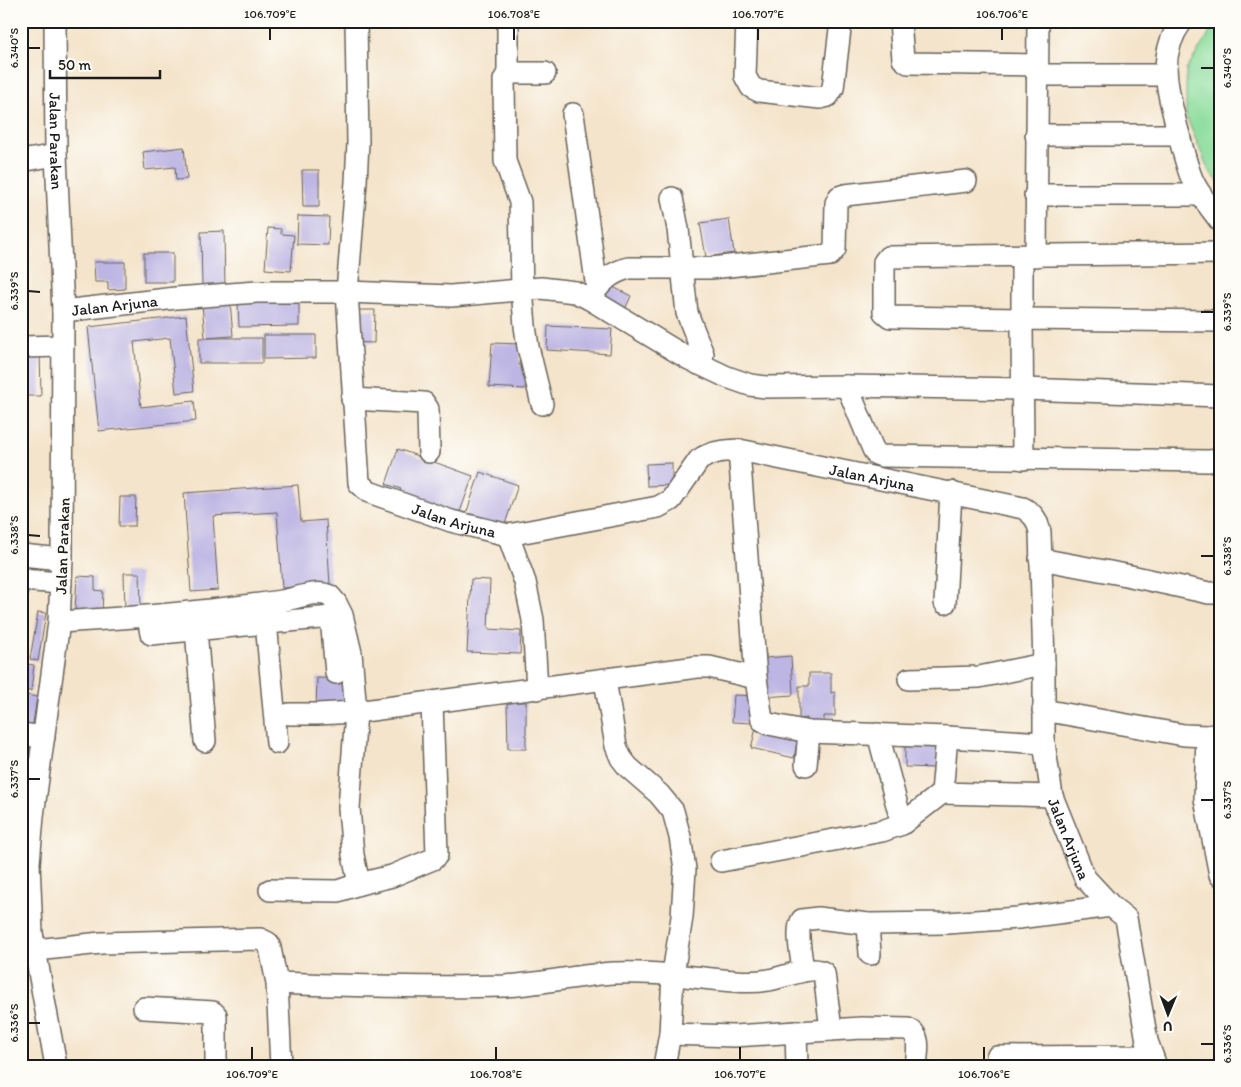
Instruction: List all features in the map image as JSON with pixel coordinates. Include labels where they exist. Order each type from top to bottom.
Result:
[{"type":"street","name":"Jalan Parakan","points":[[55,21],[56,155],[63,311],[62,559],[59,622],[25,863],[32,933],[56,1066]]},
{"type":"street","points":[[347,292],[357,162],[356,21]]},
{"type":"street","points":[[508,21],[508,72],[504,80],[506,161],[520,202],[522,289],[528,347],[542,404]]},
{"type":"street","points":[[748,21],[745,76],[750,87],[759,91],[820,98],[828,96],[833,88],[841,21]]},
{"type":"street","points":[[900,21],[903,59],[908,63],[1165,75]]},
{"type":"street","points":[[1024,459],[1022,319],[1035,195],[1038,21]]},
{"type":"street","points":[[1182,21],[1167,53],[1165,75],[1179,135],[1192,179],[1220,221]]},
{"type":"street","points":[[508,72],[545,73]]},
{"type":"street","points":[[573,114],[592,293]]},
{"type":"street","points":[[1036,135],[1179,135]]},
{"type":"street","points":[[21,161],[56,155]]},
{"type":"street","points":[[592,293],[606,277],[622,270],[747,265],[830,255],[835,249],[836,203],[839,197],[966,181]]},
{"type":"street","points":[[1035,195],[1201,195]]},
{"type":"street","points":[[672,198],[683,269],[687,313],[703,354],[699,364]]},
{"type":"street","points":[[1220,254],[888,258],[884,262],[883,309],[887,316],[890,317],[1220,321]]},
{"type":"street","name":"Jalan Arjuna","points":[[63,311],[220,294],[347,292],[451,296],[522,289],[560,290],[592,293],[664,344],[699,364],[750,384],[766,387],[847,386],[1022,389],[1220,396]]},
{"type":"street","name":"Jalan Arjuna","points":[[347,292],[352,399],[359,483],[365,490],[451,521],[508,535],[658,507],[671,500],[699,460],[704,456],[715,452],[739,450],[951,492],[1023,508],[1030,512],[1036,518],[1040,532],[1044,743],[1052,796],[1085,878],[1111,906],[1126,918],[1147,1041],[1154,1061]]},
{"type":"street","points":[[21,347],[63,346]]},
{"type":"street","points":[[847,386],[873,449],[878,455],[1024,459],[1220,460]]},
{"type":"street","points":[[352,399],[424,403],[428,409],[429,452]]},
{"type":"street","points":[[739,450],[756,678],[762,720],[769,724],[809,732],[1044,743]]},
{"type":"street","points":[[945,603],[951,492]]},
{"type":"street","points":[[508,535],[526,582],[533,620],[538,689]]},
{"type":"street","points":[[21,555],[62,559]]},
{"type":"street","points":[[1040,559],[1208,593],[1220,593]]},
{"type":"street","points":[[21,580],[61,583]]},
{"type":"street","points":[[59,622],[148,617],[327,594],[336,603],[347,632],[351,653],[356,712],[349,808],[353,855],[359,884]]},
{"type":"street","points":[[148,617],[151,634],[196,628],[331,617],[336,673]]},
{"type":"street","points":[[266,622],[277,743]]},
{"type":"street","points":[[196,628],[205,741]]},
{"type":"street","points":[[909,678],[979,677],[1044,664]]},
{"type":"street","points":[[289,714],[356,712],[703,666],[756,678]]},
{"type":"street","points":[[604,680],[616,746],[622,758],[636,776],[668,803],[680,838],[685,868],[682,916],[673,974],[670,1034],[664,1066]]},
{"type":"street","points":[[270,890],[338,891],[392,876],[433,859],[437,855],[432,702]]},
{"type":"street","points":[[1044,710],[1161,732],[1213,735],[1205,799],[1220,875]]},
{"type":"street","points":[[806,764],[809,732]]},
{"type":"street","points":[[21,734],[44,737]]},
{"type":"street","points":[[878,734],[902,824]]},
{"type":"street","points":[[942,793],[947,737]]},
{"type":"street","points":[[721,861],[873,833],[902,824],[942,793],[1052,796]]},
{"type":"street","points":[[804,971],[799,933],[799,925],[802,920],[818,918],[868,924],[947,923],[1018,918],[1111,906]]},
{"type":"street","points":[[868,924],[870,954]]},
{"type":"street","points":[[36,950],[101,942],[260,939],[268,943],[270,948],[277,983],[281,1066]]},
{"type":"street","points":[[277,983],[382,987],[508,986],[615,973],[673,974],[760,982],[819,969],[824,973],[831,1030]]},
{"type":"street","points":[[144,1008],[213,1012],[216,1015],[216,1066]]},
{"type":"street","points":[[670,1034],[734,1036],[862,1028],[908,1029],[913,1031],[918,1038],[916,1066]]},
{"type":"street","points":[[796,1032],[797,1066]]},
{"type":"street","points":[[997,1057],[1154,1061]]},
{"type":"green space","points":[[1217,21],[1220,21],[1220,184],[1208,169],[1186,116],[1186,70]]},
{"type":"building","points":[[184,147],[187,179],[176,180],[175,167],[145,170],[143,152]]},
{"type":"building","points":[[302,170],[319,170],[319,207],[303,207]]},
{"type":"building","points":[[298,216],[329,217],[328,245],[297,244]]},
{"type":"building","points":[[729,219],[734,253],[706,257],[700,223]]},
{"type":"building","points":[[268,228],[281,229],[281,234],[294,235],[291,271],[265,269]]},
{"type":"building","points":[[224,231],[225,288],[202,288],[201,232]]},
{"type":"building","points":[[144,253],[173,253],[173,282],[144,282]]},
{"type":"building","points":[[94,262],[125,262],[125,289],[108,290],[108,282],[95,282]]},
{"type":"building","points":[[609,285],[631,296],[623,314],[600,303]]},
{"type":"building","points":[[230,301],[233,336],[205,338],[202,304]]},
{"type":"building","points":[[238,301],[299,301],[299,326],[239,327]]},
{"type":"building","points":[[350,310],[375,310],[374,343],[350,342]]},
{"type":"building","points":[[186,316],[194,391],[176,393],[170,338],[134,342],[141,407],[194,401],[196,421],[99,431],[88,327]]},
{"type":"building","points":[[548,326],[612,329],[610,354],[547,350]]},
{"type":"building","points":[[264,335],[316,335],[316,358],[264,359]]},
{"type":"building","points":[[199,338],[262,338],[262,363],[199,363]]},
{"type":"building","points":[[492,343],[521,344],[519,365],[527,366],[525,389],[489,387]]},
{"type":"building","points":[[21,350],[40,350],[41,396],[21,396]]},
{"type":"building","points":[[398,449],[473,476],[458,517],[398,496],[401,489],[386,484]]},
{"type":"building","points":[[672,463],[672,485],[647,486],[646,464]]},
{"type":"building","points":[[480,472],[518,485],[503,530],[465,517]]},
{"type":"building","points":[[298,485],[301,522],[326,520],[330,585],[282,588],[277,512],[213,516],[218,590],[191,592],[184,493]]},
{"type":"building","points":[[120,497],[136,497],[135,526],[119,526]]},
{"type":"building","points":[[124,573],[140,573],[141,610],[125,610]]},
{"type":"building","points":[[77,576],[95,577],[95,590],[103,591],[102,612],[75,611]]},
{"type":"building","points":[[471,579],[490,580],[488,629],[521,631],[520,654],[467,652]]},
{"type":"building","points":[[21,589],[28,590],[25,618],[21,618]]},
{"type":"building","points":[[38,612],[46,613],[38,661],[30,659]]},
{"type":"building","points":[[760,654],[766,654],[766,658],[791,656],[793,695],[764,697]]},
{"type":"building","points":[[25,664],[34,665],[31,691],[21,690],[21,669],[25,669]]},
{"type":"building","points":[[809,673],[831,673],[831,693],[835,692],[835,716],[824,716],[824,728],[807,728],[807,718],[799,719],[799,686],[809,686]]},
{"type":"building","points":[[317,678],[345,679],[344,711],[316,710]]},
{"type":"building","points":[[21,694],[37,697],[32,730],[21,728]]},
{"type":"building","points":[[734,695],[755,696],[753,723],[732,722]]},
{"type":"building","points":[[507,702],[526,702],[526,749],[508,749]]},
{"type":"building","points":[[756,728],[798,737],[794,758],[751,748]]},
{"type":"building","points":[[905,737],[938,739],[937,768],[905,767]]},
{"type":"building","points":[[21,749],[31,749],[30,770],[21,769]]}]
